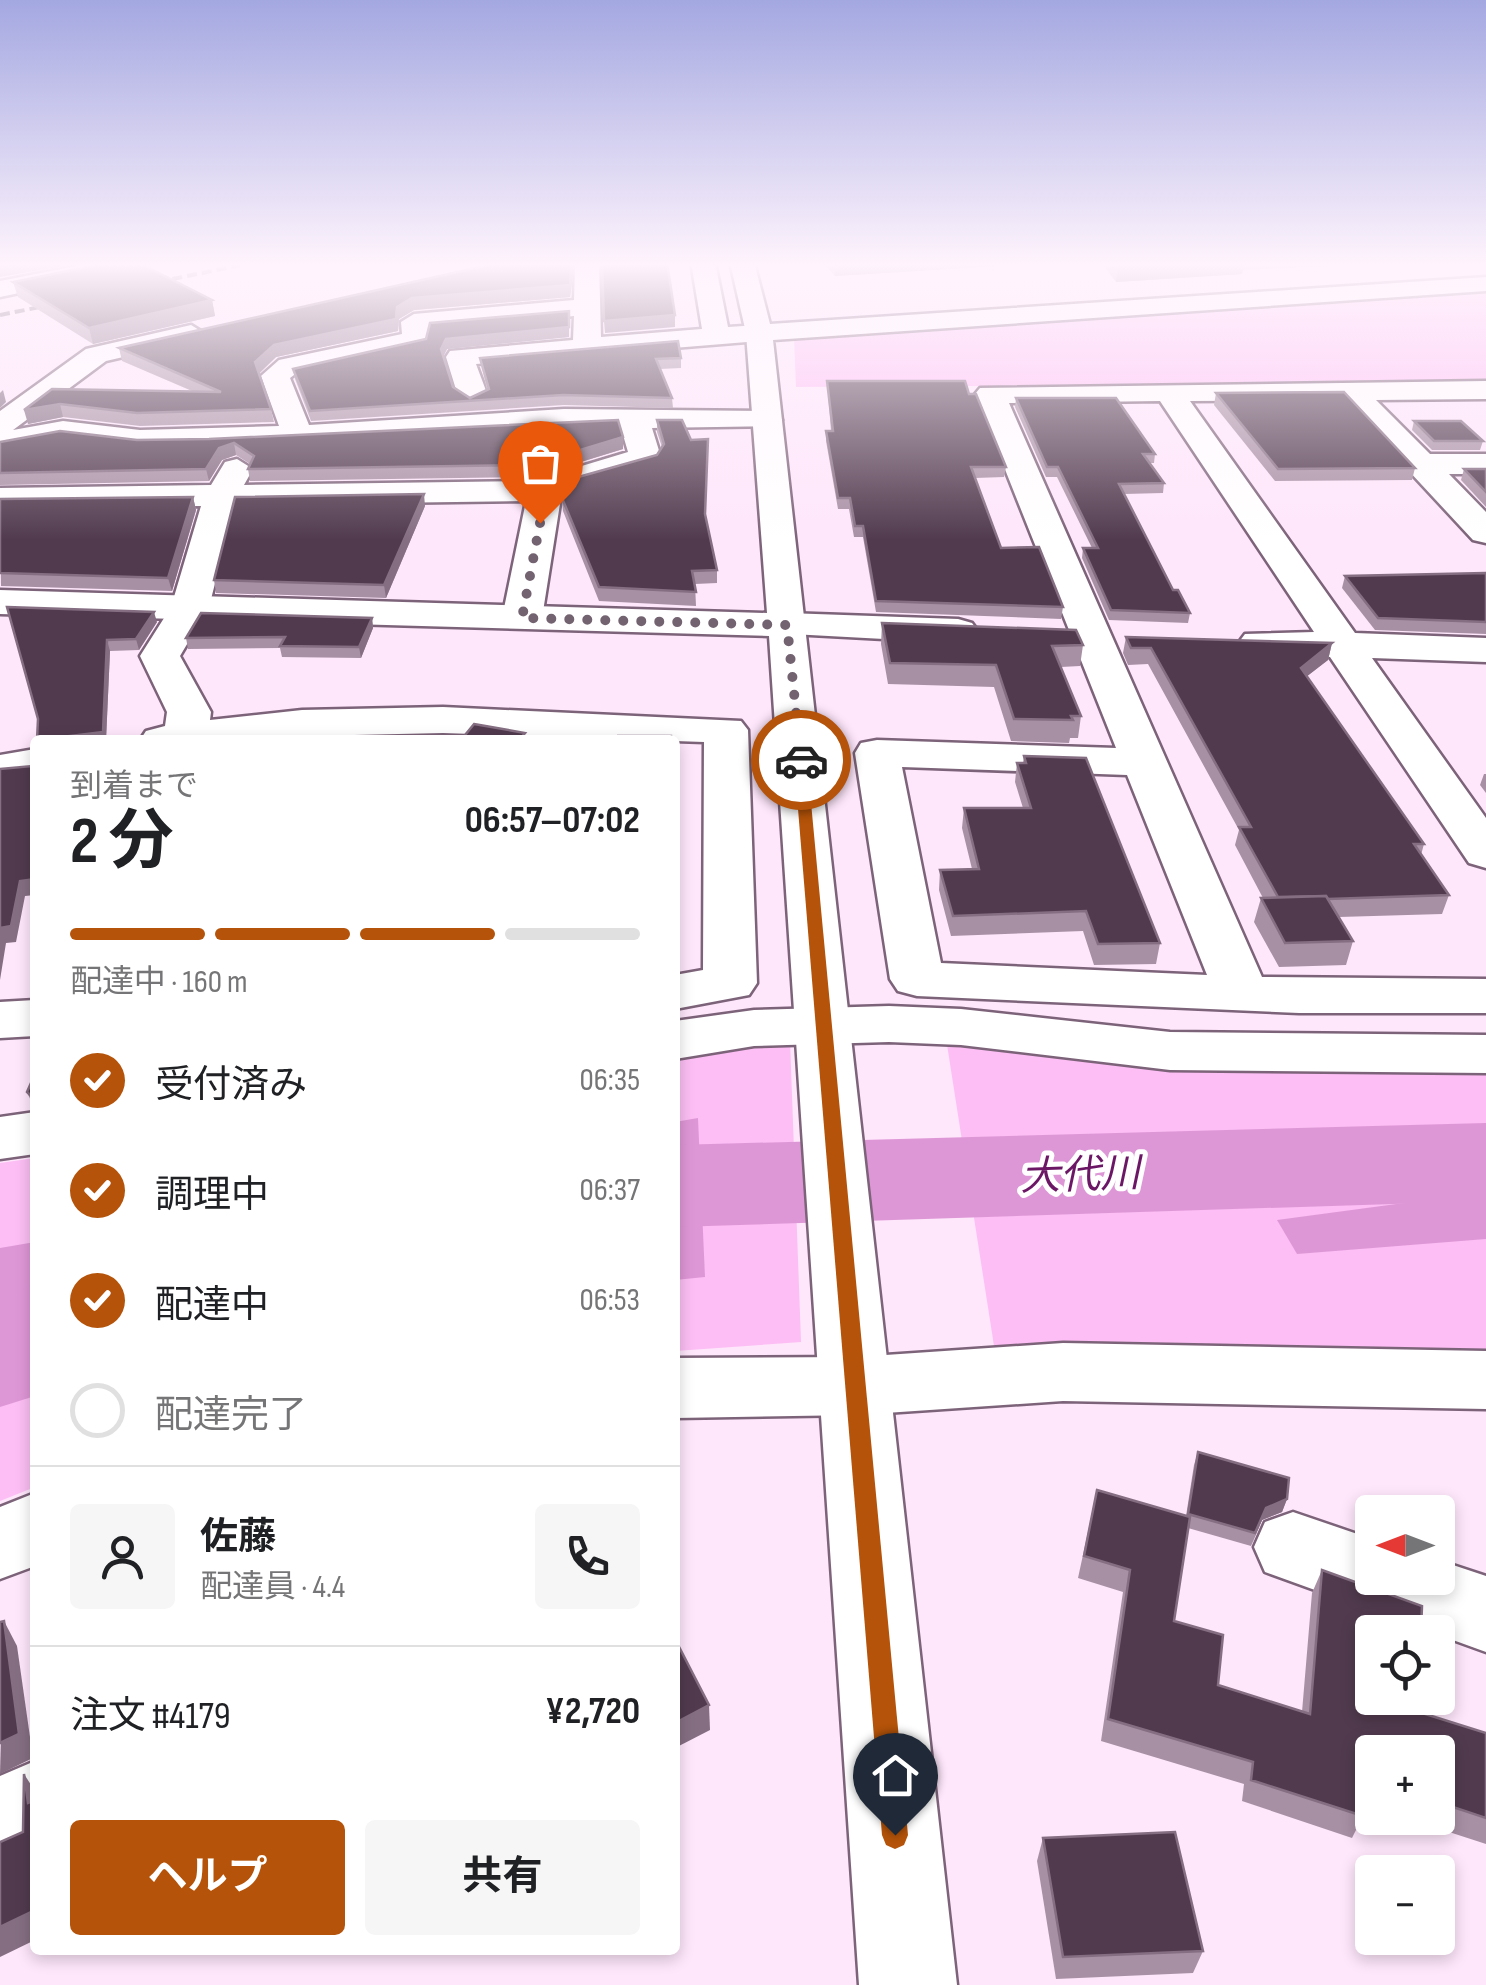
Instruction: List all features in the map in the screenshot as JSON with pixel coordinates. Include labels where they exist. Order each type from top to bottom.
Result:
[{"type":"street","points":[[0,425],[98,355]]},
{"type":"street","points":[[292,420],[275,376],[289,366],[345,355]]},
{"type":"street","points":[[473,396],[460,358],[491,355]]},
{"type":"street","points":[[761,355],[825,1026],[908,1985]]},
{"type":"street","points":[[1242,993],[990,394],[1486,390]]},
{"type":"street","points":[[1352,391],[1486,532]]},
{"type":"street","points":[[0,442],[63,430],[140,439],[257,435],[292,420],[512,392]]},
{"type":"street","points":[[1169,393],[1486,853]]},
{"type":"street","points":[[292,420],[445,429],[564,418],[767,420]]},
{"type":"street","points":[[522,618],[546,484],[645,457],[634,420]]},
{"type":"street","points":[[180,735],[189,712],[160,656],[190,607],[220,497],[257,435]]},
{"type":"street","points":[[1421,464],[1486,464]]},
{"type":"street","points":[[0,498],[545,491]]},
{"type":"street","points":[[0,602],[996,632]]},
{"type":"street","points":[[1228,641],[1486,650]]},
{"type":"street","points":[[202,735],[333,718],[594,733],[726,730],[730,983],[680,991]]},
{"type":"street","points":[[1145,762],[876,753],[917,979],[1242,993],[1486,996]]},
{"type":"street","points":[[0,770],[30,764]]},
{"type":"street","points":[[0,1020],[30,1018]]},
{"type":"street","points":[[680,1039],[754,1028],[961,1027],[1170,1051],[1486,1054]]},
{"type":"street","points":[[0,1138],[30,1134]]},
{"type":"street","points":[[680,1388],[855,1374],[1063,1372],[1486,1380]]},
{"type":"street","points":[[0,1544],[30,1530]]},
{"type":"street","points":[[1294,1548],[1355,1569]]},
{"type":"street","points":[[1431,1595],[1486,1614]]},
{"type":"street","points":[[0,1822],[30,1808]]},
{"type":"shaded area","points":[[795,355],[1486,355],[1486,383],[796,387]]},
{"type":"shaded area","points":[[946,1038],[1486,1046],[1486,1378],[997,1365]]},
{"type":"shaded area","points":[[790,1041],[801,1342],[680,1351],[680,1058]]},
{"type":"shaded area","points":[[698,1118],[705,1277],[680,1280],[680,1121]]},
{"type":"shaded area","points":[[30,1159],[30,1489],[0,1501],[0,1163]]},
{"type":"shaded area","points":[[1486,1192],[1486,1239],[1297,1254],[1277,1220]]},
{"type":"shaded area","points":[[30,1243],[30,1347],[0,1350],[0,1248]]},
{"type":"building","points":[[134,355],[263,355],[255,362],[271,409],[137,413],[60,404],[24,410],[52,389],[221,392]]},
{"type":"building","points":[[357,355],[443,355],[453,387],[470,398],[489,389],[480,358],[680,355],[681,358],[656,359],[672,398],[563,395],[310,411],[293,369]]},
{"type":"building","points":[[827,381],[965,381],[969,394],[976,394],[1006,467],[971,467],[1001,548],[1039,547],[1063,607],[876,601],[863,526],[855,526],[850,498],[838,498],[826,431],[833,431]]},
{"type":"building","points":[[1344,392],[1415,468],[1278,469],[1216,393]]},
{"type":"building","points":[[1016,398],[1116,398],[1155,454],[1143,454],[1164,483],[1119,484],[1173,590],[1178,590],[1190,613],[1111,610],[1083,548],[1098,548],[1058,467],[1047,467]]},
{"type":"building","points":[[618,420],[623,437],[531,465],[248,469],[254,456],[234,443],[219,448],[206,469],[0,473],[0,442],[60,431],[137,440],[209,439]]},
{"type":"building","points":[[657,420],[682,420],[691,440],[708,439],[705,514],[717,570],[692,571],[696,592],[599,587],[562,498],[564,481],[657,455],[664,444]]},
{"type":"building","points":[[1414,421],[1461,421],[1483,441],[1434,441]]},
{"type":"building","points":[[1464,469],[1486,469],[1486,492]]},
{"type":"building","points":[[424,494],[384,585],[214,580],[235,497]]},
{"type":"building","points":[[193,497],[168,578],[0,573],[0,499]]},
{"type":"building","points":[[1486,573],[1486,622],[1378,618],[1345,576]]},
{"type":"building","points":[[7,607],[154,612],[136,639],[107,640],[103,732],[37,735],[38,719]]},
{"type":"building","points":[[201,613],[372,618],[359,647],[280,646],[285,637],[186,638]]},
{"type":"building","points":[[882,623],[1076,630],[1083,645],[1052,646],[1081,716],[1071,716],[1073,720],[1014,719],[996,665],[890,663]]},
{"type":"building","points":[[1126,637],[1332,643],[1301,668],[1424,844],[1414,844],[1449,895],[1278,897],[1239,827],[1251,827],[1151,648],[1131,648]]},
{"type":"building","points":[[474,724],[525,733],[523,735],[465,735]]},
{"type":"building","points":[[1024,756],[1086,758],[1160,943],[1098,944],[1086,911],[953,916],[940,870],[979,869],[964,808],[1031,808],[1017,763],[1026,763]]},
{"type":"building","points":[[30,766],[30,880],[20,881],[11,926],[0,928],[0,769]]},
{"type":"building","points":[[1326,896],[1353,941],[1285,943],[1261,898]]},
{"type":"building","points":[[1198,1452],[1289,1478],[1287,1499],[1266,1508],[1255,1533],[1188,1514]]},
{"type":"building","points":[[1097,1490],[1190,1517],[1174,1621],[1223,1635],[1218,1685],[1310,1714],[1322,1570],[1355,1582],[1355,1595],[1391,1595],[1422,1606],[1422,1615],[1355,1615],[1355,1715],[1429,1715],[1486,1733],[1486,1818],[1455,1808],[1455,1735],[1355,1735],[1355,1813],[1251,1780],[1253,1762],[1108,1719],[1130,1570],[1084,1556]]},
{"type":"building","points":[[4,1621],[19,1734],[0,1743],[0,1622]]},
{"type":"building","points":[[680,1649],[709,1705],[680,1720]]},
{"type":"building","points":[[24,1774],[30,1802],[30,1912],[0,1927],[0,1842],[23,1832]]},
{"type":"building","points":[[1175,1832],[1203,1951],[1063,1957],[1043,1838]]},
{"type":"waterway","name":"大代川","points":[[680,1186],[1486,1162]]},
{"type":"waterway","points":[[0,1357],[30,1336]]},
{"type":"way so far","points":[[540,523],[522,618],[787,625],[801,760]]},
{"type":"route","points":[[801,760],[895,1835]]}]
